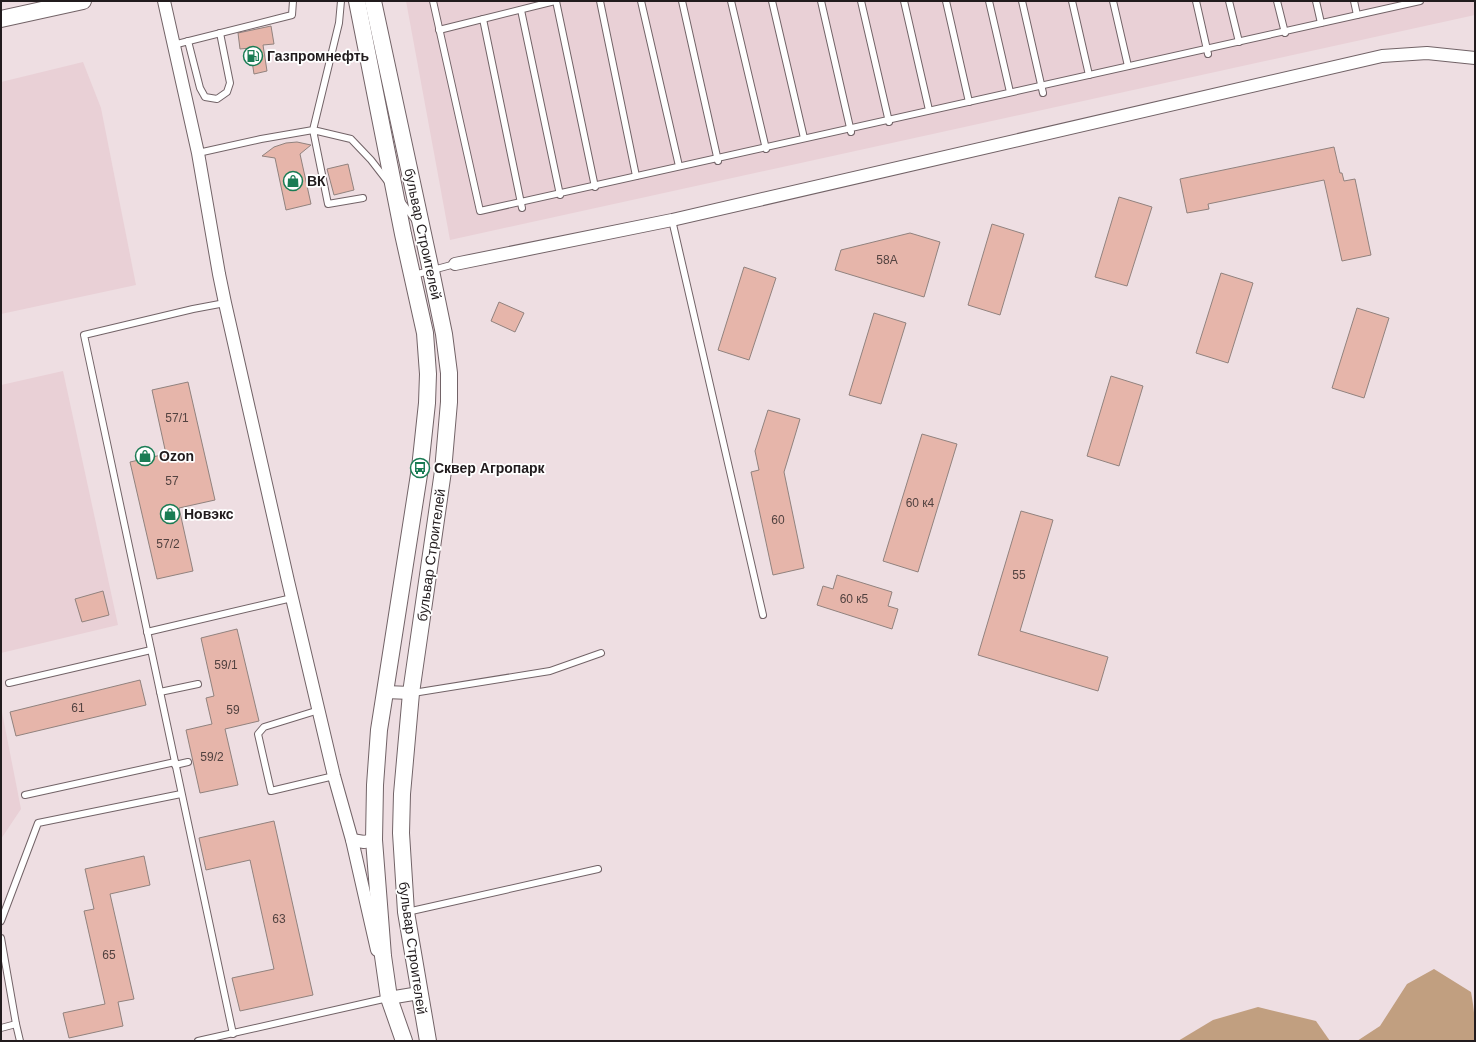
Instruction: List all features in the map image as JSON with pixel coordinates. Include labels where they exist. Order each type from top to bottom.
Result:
[{"type":"main road","points":[[1,19],[83,1]]},
{"type":"main road","name":"бульвар Строителей","points":[[357,1],[411,276],[425,333],[428,374],[427,403],[420,468],[379,730],[375,785],[374,840],[383,956],[389,998],[404,1041]]},
{"type":"main road","name":"бульвар Строителей","points":[[373,1],[444,334],[449,373],[449,402],[443,471],[411,693],[403,786],[401,833],[406,912],[428,1041]]},
{"type":"street","name":"бульвар Строителей","points":[[164,1],[198,153],[225,303],[334,776],[352,840],[389,998]]},
{"type":"street","points":[[454,264],[672,220],[1382,56],[1427,53],[1475,58]]},
{"type":"street","points":[[385,692],[411,693]]},
{"type":"street","points":[[352,840],[364,842],[374,840]]},
{"type":"street","points":[[389,998],[419,993]]},
{"type":"lane","points":[[173,45],[292,15],[293,1]]},
{"type":"lane","points":[[341,1],[339,23],[313,130],[328,204],[363,198]]},
{"type":"lane","points":[[433,1],[480,211],[522,205],[559,194],[679,166],[718,159],[804,138],[850,130],[929,110],[1128,66],[1208,51],[1239,42],[1357,15],[1394,4],[1420,1]]},
{"type":"lane","points":[[440,30],[556,1],[595,186]]},
{"type":"lane","points":[[600,1],[636,176]]},
{"type":"lane","points":[[641,1],[679,166]]},
{"type":"lane","points":[[682,1],[718,159]]},
{"type":"lane","points":[[732,1],[765,148]]},
{"type":"lane","points":[[772,1],[804,138]]},
{"type":"lane","points":[[821,1],[850,130]]},
{"type":"lane","points":[[862,1],[889,121]]},
{"type":"lane","points":[[904,1],[929,110]]},
{"type":"lane","points":[[946,1],[969,102]]},
{"type":"lane","points":[[989,1],[1010,92]]},
{"type":"lane","points":[[1022,1],[1043,93]]},
{"type":"lane","points":[[1072,1],[1089,75]]},
{"type":"lane","points":[[1113,1],[1128,66]]},
{"type":"lane","points":[[1196,1],[1208,51]]},
{"type":"lane","points":[[1229,1],[1239,42]]},
{"type":"lane","points":[[1277,1],[1284,32]]},
{"type":"lane","points":[[1316,1],[1321,23]]},
{"type":"lane","points":[[1354,1],[1357,15]]},
{"type":"lane","points":[[521,10],[559,194]]},
{"type":"lane","points":[[483,19],[522,205]]},
{"type":"lane","points":[[188,41],[200,88],[205,97],[217,99],[227,92],[230,83],[220,33]]},
{"type":"lane","points":[[198,153],[261,139],[313,130],[351,138],[371,160],[422,229]]},
{"type":"lane","points":[[672,220],[763,615]]},
{"type":"lane","points":[[411,276],[454,264]]},
{"type":"lane","points":[[225,303],[193,309],[84,335],[233,1034]]},
{"type":"lane","points":[[147,632],[292,598]]},
{"type":"lane","points":[[9,683],[151,650]]},
{"type":"lane","points":[[411,693],[550,670],[601,653]]},
{"type":"lane","points":[[160,692],[198,684]]},
{"type":"lane","points":[[319,710],[264,727],[258,734],[271,791],[334,776]]},
{"type":"lane","points":[[25,795],[175,763],[188,762]]},
{"type":"lane","points":[[1,921],[38,823],[181,794]]},
{"type":"lane","points":[[406,912],[598,869]]},
{"type":"lane","points":[[1,938],[20,1041]]},
{"type":"lane","points":[[198,1041],[389,998]]},
{"type":"lane","points":[[1,1028],[16,1024]]},
{"type":"shaded area","points":[[406,1],[1475,1],[1475,15],[450,240]]},
{"type":"shaded area","points":[[83,62],[101,108],[136,285],[1,314],[1,82]]},
{"type":"shaded area","points":[[63,371],[118,625],[1,653],[1,385]]},
{"type":"shaded area","points":[[1,707],[21,809],[1,839]]},
{"type":"shaded area","points":[[1434,969],[1471,992],[1475,1029],[1474,1041],[1357,1041],[1380,1026],[1407,984]]},
{"type":"shaded area","points":[[1258,1007],[1316,1021],[1330,1041],[1178,1041],[1213,1020]]},
{"type":"building","points":[[271,26],[274,44],[263,45],[267,71],[254,74],[250,48],[240,49],[238,33]]},
{"type":"building","name":"ВК","points":[[297,142],[311,145],[300,154],[311,204],[286,210],[275,158],[262,156],[274,147],[286,143]]},
{"type":"building","points":[[1334,147],[1340,173],[1342,173],[1344,181],[1355,179],[1371,255],[1342,261],[1324,180],[1208,204],[1209,209],[1187,213],[1180,179]]},
{"type":"building","points":[[348,164],[354,190],[334,195],[327,169]]},
{"type":"building","points":[[1119,197],[1152,207],[1127,286],[1095,277]]},
{"type":"building","points":[[992,224],[1024,234],[1000,315],[968,305]]},
{"type":"building","points":[[910,233],[940,242],[924,297],[835,270],[841,250]]},
{"type":"building","points":[[744,267],[776,278],[749,360],[718,350]]},
{"type":"building","points":[[1221,273],[1253,283],[1228,363],[1196,353]]},
{"type":"building","points":[[499,302],[524,313],[515,332],[491,321]]},
{"type":"building","points":[[1357,308],[1389,318],[1364,398],[1332,388]]},
{"type":"building","points":[[874,313],[906,323],[881,404],[849,395]]},
{"type":"building","points":[[1111,376],[1143,386],[1119,466],[1087,456]]},
{"type":"building","points":[[188,382],[215,500],[179,508],[193,571],[157,579],[130,462],[166,454],[152,390]]},
{"type":"building","points":[[768,410],[800,419],[784,472],[804,568],[773,575],[751,472],[759,470],[755,451]]},
{"type":"building","points":[[922,434],[957,444],[918,572],[883,561]]},
{"type":"building","points":[[1021,511],[1053,520],[1020,631],[1108,657],[1098,691],[978,655]]},
{"type":"building","points":[[837,575],[892,592],[888,606],[898,609],[892,629],[817,605],[823,586],[833,589]]},
{"type":"building","points":[[103,591],[109,615],[82,622],[75,599]]},
{"type":"building","points":[[237,629],[259,721],[225,729],[238,785],[200,793],[186,730],[212,724],[206,698],[214,696],[201,638]]},
{"type":"building","points":[[140,680],[146,705],[16,736],[10,712]]},
{"type":"building","points":[[274,821],[313,995],[240,1011],[232,978],[274,969],[250,860],[206,870],[199,838]]},
{"type":"building","points":[[144,856],[150,885],[110,894],[134,999],[118,1002],[123,1026],[69,1038],[63,1013],[105,1004],[84,911],[94,909],[85,869]]},
{"type":"place","name":"Газпромнефть","points":[[253,56]]},
{"type":"place","name":"ВК","points":[[293,181]]},
{"type":"place","name":"Ozon","points":[[145,456]]},
{"type":"place","name":"Сквер Агропарк","points":[[420,468]]},
{"type":"place","name":"Новэкс","points":[[170,514]]}]
